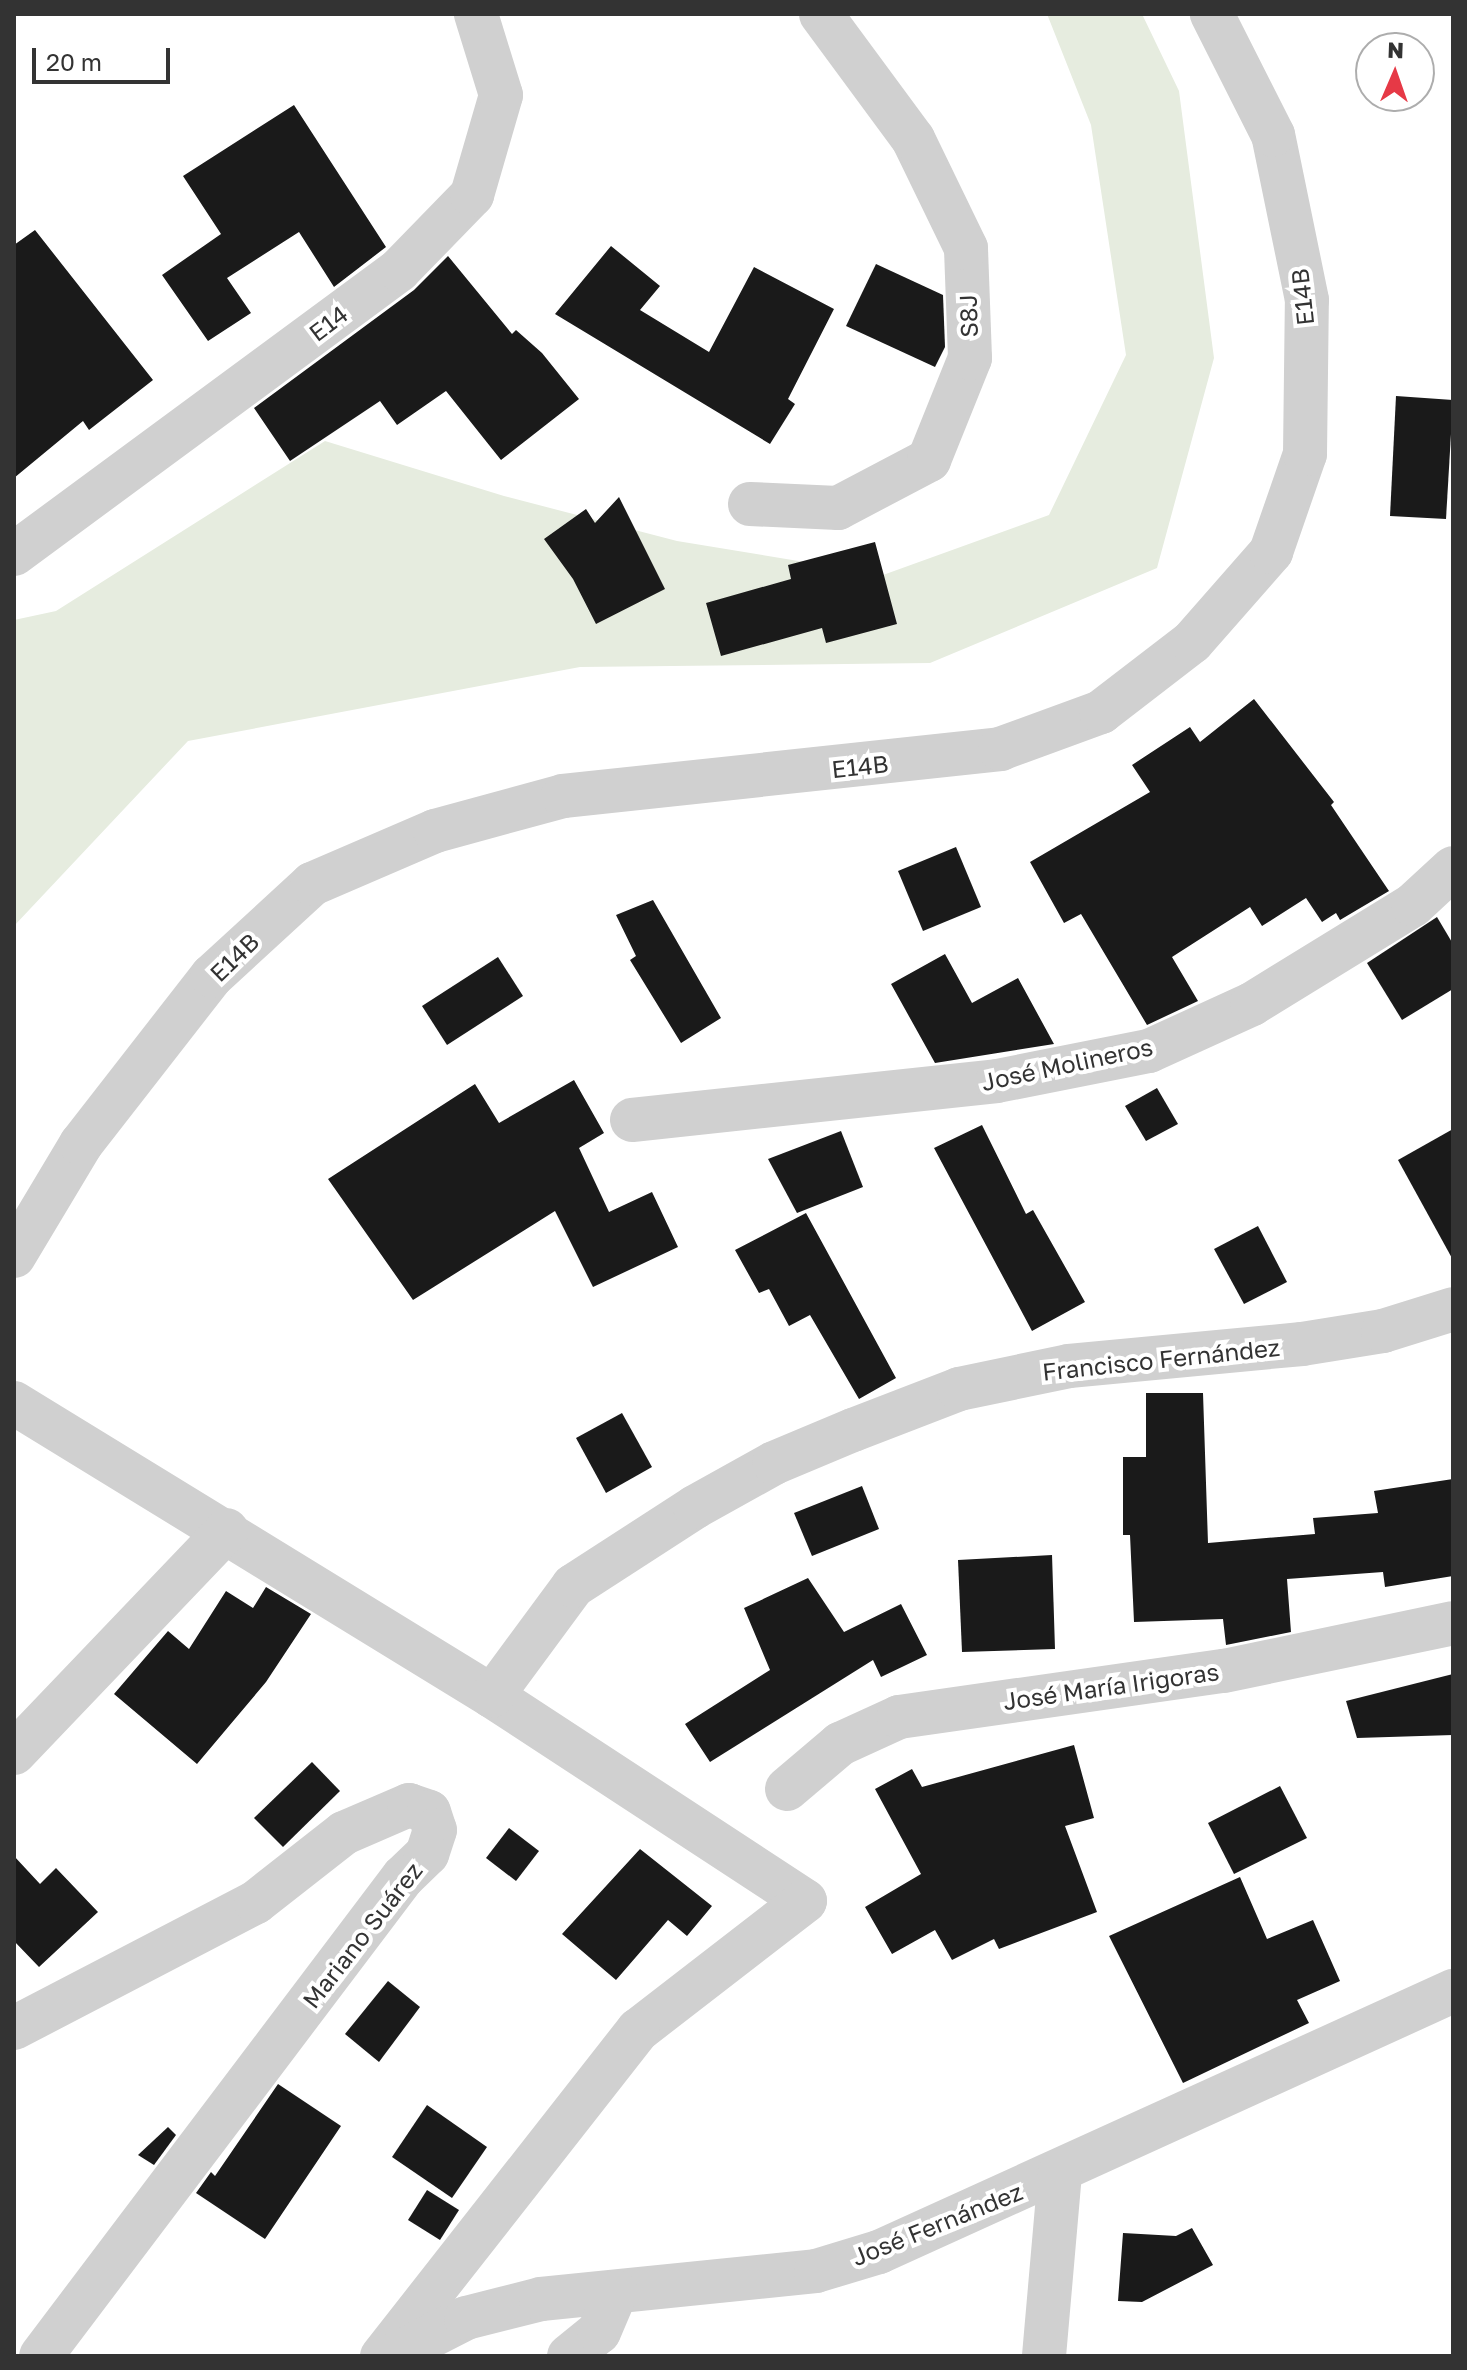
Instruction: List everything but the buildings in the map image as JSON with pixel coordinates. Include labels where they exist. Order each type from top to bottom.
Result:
[{"type":"street","name":"E14","points":[[17,552],[399,270],[472,195],[501,95],[476,14]]},
{"type":"street","name":"S8J","points":[[750,504],[838,508],[929,460],[970,358],[966,248],[913,139],[821,14]]},
{"type":"street","name":"E14B","points":[[14,1256],[81,1144],[212,976],[312,884],[435,831],[563,796],[1000,749],[1101,712],[1192,642],[1271,552],[1305,454],[1307,300],[1273,135],[1212,14]]},
{"type":"street","name":"José Molineros","points":[[632,1120],[997,1081],[1149,1051],[1252,1004],[1413,905],[1453,868]]},
{"type":"street","name":"Francisco Fernández","points":[[492,1696],[573,1586],[695,1507],[774,1463],[853,1430],[959,1389],[1069,1366],[1315,1342],[1383,1331],[1453,1309]]},
{"type":"street","points":[[14,1403],[227,1530],[492,1696],[805,1901],[638,2030],[382,2356]]},
{"type":"street","points":[[14,1753],[227,1530]]},
{"type":"street","name":"José María Irigoras","points":[[787,1789],[840,1744],[899,1717],[1224,1671],[1453,1623]]},
{"type":"street","name":"Mariano Suárez","points":[[14,2028],[256,1902],[344,1833],[409,1805],[429,1812],[435,1830],[427,1854],[403,1877],[41,2356]]},
{"type":"street","name":"José Fernández","points":[[392,2356],[466,2318],[541,2299],[816,2271],[891,2247],[1060,2173],[1453,1991]]},
{"type":"street","points":[[1044,2356],[1060,2173]]},
{"type":"street","points":[[569,2356],[599,2332],[616,2292]]},
{"type":"shaded area","points":[[1047,14],[1142,14],[1179,91],[1214,358],[1157,568],[930,663],[580,667],[188,741],[14,926],[14,620],[56,611],[325,441],[504,496],[677,541],[883,575],[1049,515],[1126,355],[1091,125]]}]
